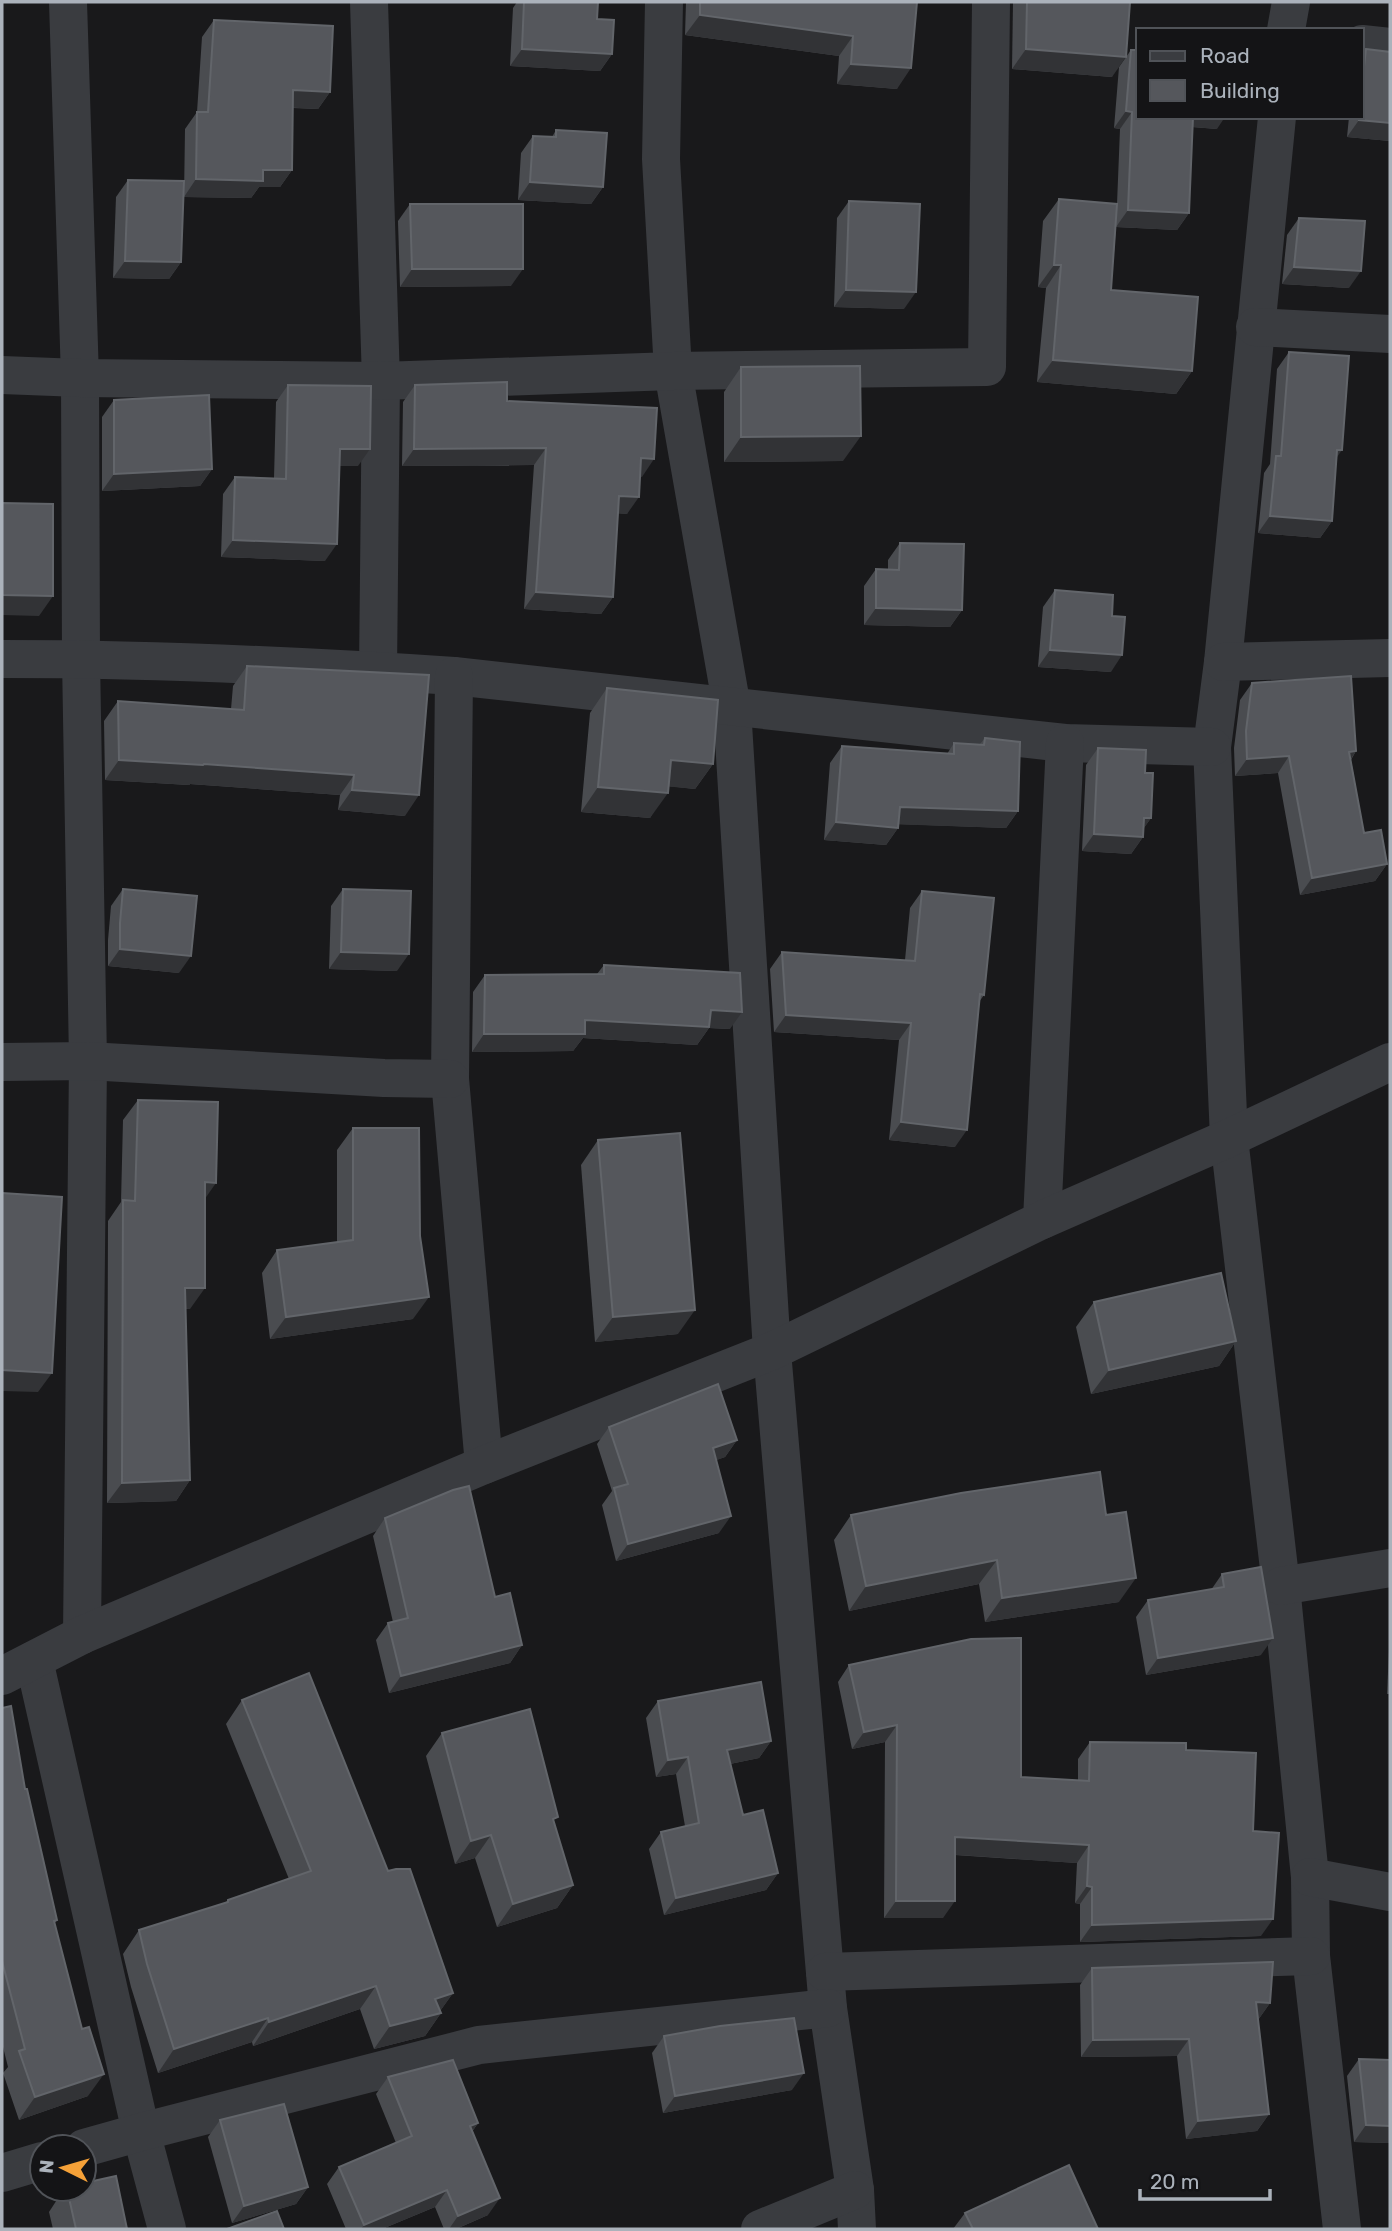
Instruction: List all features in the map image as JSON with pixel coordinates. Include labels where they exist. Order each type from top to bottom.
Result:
[{"type":"street","points":[[68,2],[80,378],[81,659],[88,1061],[82,1635]]},
{"type":"street","points":[[369,2],[381,381],[378,671]]},
{"type":"street","points":[[664,2],[661,159],[673,372],[732,708],[772,1351],[827,1990],[855,2190],[857,2229]]},
{"type":"street","points":[[2,375],[381,381],[673,372],[987,367],[991,2]]},
{"type":"street","points":[[1286,28],[1291,2]]},
{"type":"street","points":[[1364,44],[1390,47]]},
{"type":"street","points":[[1277,119],[1223,662],[1212,747],[1229,1138],[1281,1586],[1310,1877],[1311,1956],[1342,2229]]},
{"type":"street","points":[[1255,327],[1390,334]]},
{"type":"street","points":[[1223,662],[1390,658]]},
{"type":"street","points":[[2,659],[81,659],[454,676],[1065,743],[1212,747]]},
{"type":"street","points":[[454,676],[450,1079],[484,1465]]},
{"type":"street","points":[[1042,1220],[1065,743]]},
{"type":"street","points":[[2,1062],[88,1061],[384,1079],[450,1079]]},
{"type":"street","points":[[167,2229],[18,1668],[82,1635],[484,1465],[772,1351],[1042,1220],[1229,1138],[1390,1062]]},
{"type":"street","points":[[1281,1586],[1390,1568]]},
{"type":"street","points":[[1310,1877],[1390,1892]]},
{"type":"street","points":[[98,2144],[479,2045],[827,1990],[1311,1956]]},
{"type":"street","points":[[2,2172],[28,2165]]},
{"type":"street","points":[[760,2229],[855,2190]]},
{"type":"building","points":[[524,2],[598,2],[597,19],[614,20],[612,54],[522,49]]},
{"type":"building","points":[[700,2],[917,2],[911,68],[851,64],[853,36],[700,15]]},
{"type":"building","points":[[1027,2],[1130,2],[1126,57],[1026,49]]},
{"type":"building","points":[[214,20],[333,26],[330,92],[293,90],[292,170],[263,170],[263,181],[196,179],[197,112],[208,112]]},
{"type":"building","points":[[1366,49],[1390,52],[1390,123],[1359,120],[1364,119]]},
{"type":"building","points":[[1131,50],[1136,50],[1136,119],[1193,119],[1189,213],[1128,210],[1132,112],[1126,111]]},
{"type":"building","points":[[556,130],[607,133],[603,187],[530,182],[533,136],[556,137]]},
{"type":"building","points":[[128,180],[184,181],[181,262],[125,261]]},
{"type":"building","points":[[1059,199],[1117,204],[1111,290],[1198,297],[1192,371],[1053,360],[1061,265],[1054,265]]},
{"type":"building","points":[[849,201],[920,204],[916,292],[846,290]]},
{"type":"building","points":[[410,204],[523,204],[523,269],[412,269]]},
{"type":"building","points":[[1299,218],[1365,221],[1361,271],[1294,267]]},
{"type":"building","points":[[1289,352],[1349,356],[1342,450],[1337,450],[1332,521],[1270,516],[1276,456],[1281,456]]},
{"type":"building","points":[[860,366],[861,436],[741,437],[741,367]]},
{"type":"building","points":[[507,382],[507,401],[657,408],[654,459],[641,458],[639,497],[619,496],[613,597],[536,592],[546,448],[414,449],[415,385]]},
{"type":"building","points":[[288,385],[371,386],[370,449],[340,449],[337,544],[233,540],[235,477],[286,479]]},
{"type":"building","points":[[209,395],[212,469],[114,474],[114,400]]},
{"type":"building","points":[[2,503],[53,504],[53,596],[2,595]]},
{"type":"building","points":[[900,543],[964,544],[962,610],[876,608],[876,569],[899,570]]},
{"type":"building","points":[[1055,590],[1113,595],[1112,616],[1125,617],[1122,655],[1050,650]]},
{"type":"building","points":[[247,666],[429,675],[419,795],[352,790],[354,775],[119,760],[118,701],[244,710]]},
{"type":"building","points":[[1351,676],[1356,751],[1349,752],[1364,833],[1381,830],[1387,864],[1312,878],[1289,756],[1247,759],[1246,731],[1252,683]]},
{"type":"building","points":[[607,688],[718,700],[713,764],[671,760],[668,793],[598,787]]},
{"type":"building","points":[[985,738],[1020,742],[1018,811],[900,807],[898,828],[836,822],[842,746],[954,754],[954,743],[984,745]]},
{"type":"building","points":[[1098,748],[1146,750],[1145,773],[1153,773],[1151,818],[1144,818],[1143,837],[1094,834]]},
{"type":"building","points":[[123,889],[197,896],[191,956],[120,949]]},
{"type":"building","points":[[343,889],[411,891],[409,954],[341,952]]},
{"type":"building","points":[[922,891],[994,898],[984,995],[980,994],[967,1130],[901,1122],[911,1023],[786,1015],[782,952],[915,961]]},
{"type":"building","points":[[604,965],[740,973],[742,1012],[711,1010],[709,1027],[585,1020],[585,1034],[484,1034],[485,975],[604,974]]},
{"type":"building","points":[[138,1100],[218,1102],[216,1183],[205,1182],[205,1288],[185,1288],[190,1480],[122,1483],[123,1200],[135,1201]]},
{"type":"building","points":[[353,1128],[419,1128],[420,1236],[429,1297],[286,1317],[277,1250],[353,1240]]},
{"type":"building","points":[[680,1133],[695,1310],[613,1317],[598,1140]]},
{"type":"building","points":[[2,1193],[62,1197],[52,1373],[2,1370]]},
{"type":"building","points":[[1221,1273],[1236,1341],[1109,1370],[1094,1302]]},
{"type":"building","points":[[718,1384],[737,1440],[713,1448],[731,1516],[628,1544],[614,1488],[628,1484],[609,1427]]},
{"type":"building","points":[[1100,1472],[1106,1515],[1126,1512],[1136,1578],[1002,1598],[997,1560],[866,1586],[851,1515],[961,1493]]},
{"type":"building","points":[[469,1486],[495,1597],[510,1593],[522,1645],[401,1676],[388,1623],[408,1618],[385,1518]]},
{"type":"building","points":[[1261,1567],[1273,1638],[1158,1658],[1148,1600],[1224,1587],[1222,1574]]},
{"type":"building","points":[[1021,1638],[1021,1777],[1089,1781],[1090,1742],[1186,1743],[1186,1750],[1256,1753],[1253,1831],[1279,1833],[1273,1919],[1092,1925],[1092,1887],[1087,1886],[1089,1845],[955,1837],[955,1901],[896,1901],[897,1725],[864,1732],[849,1665],[971,1639]]},
{"type":"building","points":[[309,1673],[388,1871],[410,1869],[453,1993],[435,1999],[441,2013],[390,2026],[376,1986],[269,2022],[268,2018],[174,2049],[139,1930],[228,1902],[311,1871],[242,1700]]},
{"type":"building","points":[[761,1682],[771,1741],[727,1750],[743,1815],[763,1810],[778,1873],[676,1898],[661,1832],[699,1823],[688,1757],[668,1760],[658,1701]]},
{"type":"building","points":[[11,1706],[25,1789],[57,1920],[54,1921],[82,2029],[89,2027],[104,2074],[35,2097],[19,2051],[25,2049],[2,1961],[2,1708]]},
{"type":"building","points":[[530,1709],[558,1817],[553,1819],[573,1885],[513,1904],[491,1835],[471,1841],[442,1733]]},
{"type":"building","points":[[1273,1962],[1270,2003],[1256,2002],[1269,2114],[1198,2121],[1189,2039],[1093,2040],[1092,1968]]},
{"type":"building","points":[[794,2018],[804,2073],[675,2096],[664,2036],[720,2026]]},
{"type":"building","points":[[1359,2059],[1390,2060],[1390,2126],[1366,2125]]},
{"type":"building","points":[[453,2060],[478,2123],[470,2126],[500,2198],[458,2216],[447,2190],[364,2225],[339,2167],[412,2136],[388,2077]]},
{"type":"building","points":[[284,2104],[308,2187],[244,2206],[220,2120]]},
{"type":"building","points":[[1069,2165],[1098,2229],[973,2229],[965,2213]]},
{"type":"building","points":[[116,2176],[127,2229],[76,2229],[70,2203],[98,2203],[98,2180]]},
{"type":"building","points":[[277,2211],[284,2229],[227,2229]]}]
